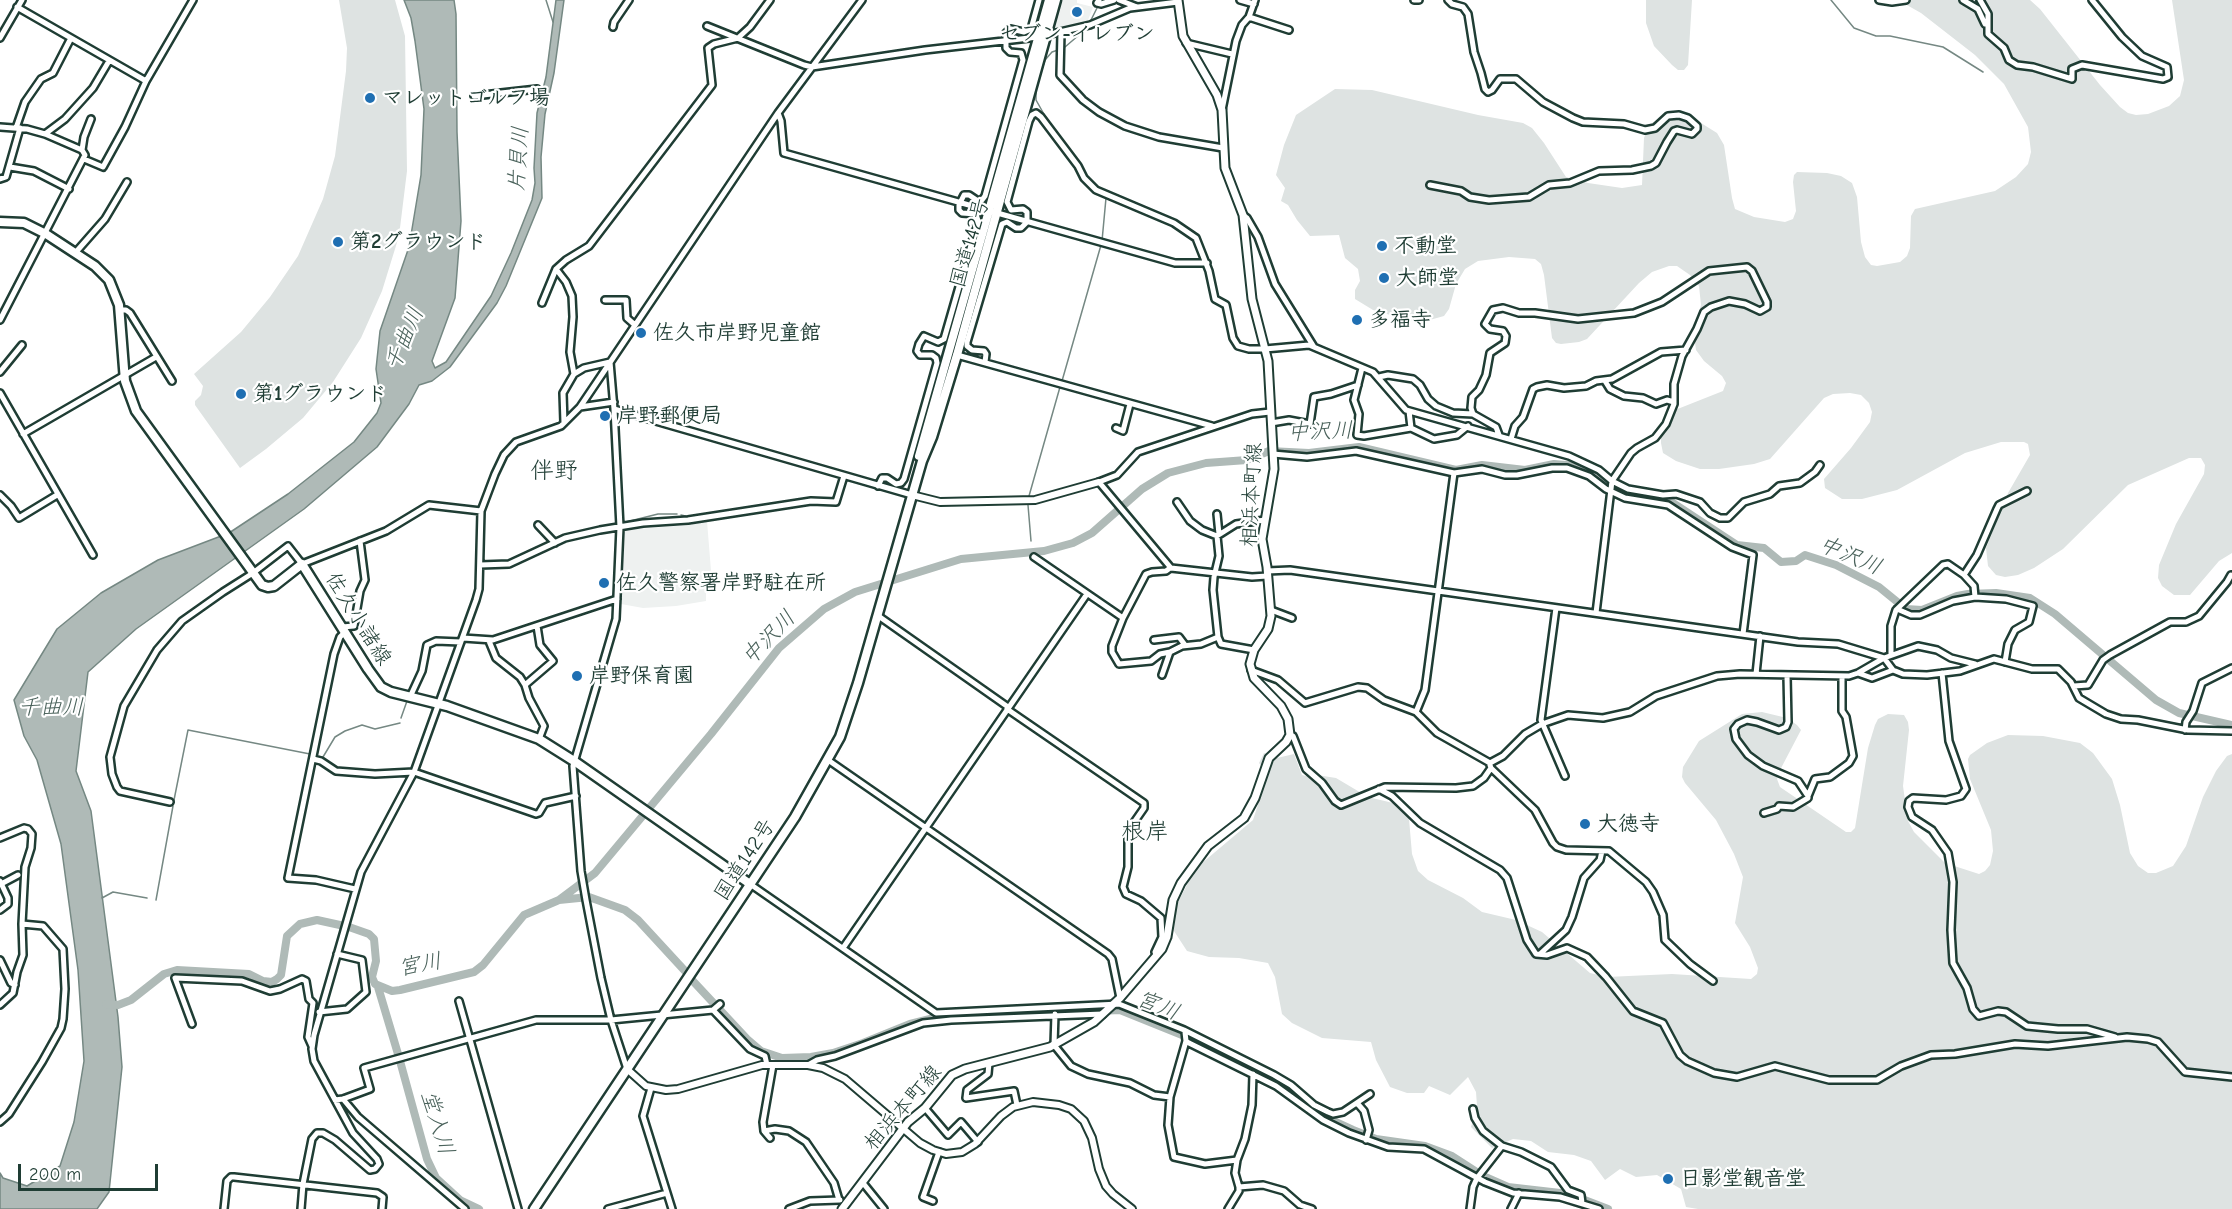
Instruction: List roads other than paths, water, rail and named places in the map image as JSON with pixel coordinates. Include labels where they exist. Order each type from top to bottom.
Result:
[{"type":"main road","name":"国道142号","points":[[912,495],[912,484],[924,436],[994,212],[1026,120],[1049,0]]},
{"type":"main road","name":"国道142号","points":[[534,1209],[795,817],[840,737],[912,495],[957,355],[1042,36],[1056,0]]},
{"type":"main road","name":"相浜本町線","points":[[1178,1],[1182,33],[1186,43],[1217,95],[1222,110],[1225,168],[1243,215],[1252,299],[1268,361],[1273,478],[1262,539],[1271,610],[1268,629],[1254,650],[1250,661],[1251,670]]},
{"type":"main road","name":"佐久小諸線","points":[[0,222],[24,223],[46,234],[76,252],[109,280],[120,310],[124,376],[129,398],[148,431],[262,585],[270,587],[302,564],[378,684],[390,692],[488,719],[539,739],[750,884]]},
{"type":"main road","points":[[1251,670],[1256,680],[1281,706],[1288,719],[1290,735]]},
{"type":"main road","name":"相浜本町線","points":[[842,1209],[903,1128],[925,1108],[952,1075],[1054,1045],[1089,1026],[1120,998],[1157,956],[1166,941],[1173,900],[1178,888],[1208,846],[1244,818],[1255,798],[1269,758],[1290,735]]},
{"type":"street","points":[[0,38],[22,0]]},
{"type":"street","points":[[84,159],[103,167],[146,81],[193,0]]},
{"type":"street","points":[[613,27],[629,0]]},
{"type":"street","points":[[542,303],[556,269],[589,246],[712,85],[708,48],[714,44],[738,38],[750,27],[770,0]]},
{"type":"street","points":[[312,1046],[319,1012],[366,858],[414,772],[478,596],[481,511],[495,474],[512,445],[519,440],[549,431],[564,423],[580,407],[778,113],[862,0]]},
{"type":"street","points":[[878,486],[882,478],[889,478],[896,483],[901,483],[904,479],[937,363],[936,358],[932,355],[920,355],[917,351],[918,344],[924,336],[936,342],[944,339],[978,215],[974,212],[962,213],[959,210],[960,202],[964,195],[969,195],[978,201],[986,196],[1023,60],[1019,52],[1008,50],[1005,41],[1006,33],[1008,30],[1024,32],[1031,29],[1040,0]]},
{"type":"street","points":[[1099,3],[1114,0]]},
{"type":"street","points":[[1119,0],[1137,7]]},
{"type":"street","points":[[1222,110],[1233,60],[1232,54],[1254,2],[1240,0]]},
{"type":"street","points":[[1414,0],[1419,0]]},
{"type":"street","points":[[1430,185],[1461,190],[1470,197],[1490,200],[1529,197],[1548,185],[1570,183],[1599,171],[1632,170],[1651,166],[1656,163],[1666,141],[1674,131],[1692,134],[1697,129],[1697,126],[1688,118],[1679,115],[1668,116],[1658,126],[1650,129],[1624,124],[1583,122],[1543,102],[1516,79],[1500,79],[1488,92],[1485,89],[1474,52],[1468,14],[1462,7],[1448,0]]},
{"type":"street","points":[[1879,0],[1892,2],[1906,0]]},
{"type":"street","points":[[1963,0],[1978,9],[1991,39],[2004,48],[2009,60],[2017,65],[2033,67],[2072,79],[2072,69],[2082,65],[2163,79],[2168,77],[2167,68],[2142,56],[2122,37],[2092,0]]},
{"type":"street","points":[[1980,0],[1988,14],[1986,30]]},
{"type":"street","points":[[707,26],[812,67],[1042,36],[1090,25],[1137,7],[1178,1]]},
{"type":"street","points":[[17,7],[146,81]]},
{"type":"street","points":[[1249,17],[1289,30]]},
{"type":"street","points":[[1061,32],[1060,75],[1083,100],[1099,112],[1125,126],[1159,137],[1223,148]]},
{"type":"street","points":[[0,179],[6,177],[10,167],[25,102],[41,79],[53,73],[71,38]]},
{"type":"street","points":[[1186,43],[1232,54]]},
{"type":"street","points":[[45,134],[70,114],[93,88],[109,61]]},
{"type":"street","points":[[474,96],[537,89]]},
{"type":"street","points":[[778,113],[782,121],[784,153],[1175,264],[1206,263]]},
{"type":"street","points":[[985,362],[984,351],[972,350],[967,342],[1001,227],[1007,222],[1014,227],[1021,228],[1027,222],[1027,212],[1020,209],[1011,210],[1007,202],[1026,120],[1034,114],[1040,115],[1078,166],[1084,178],[1096,190],[1152,213],[1193,234],[1201,247],[1215,299],[1226,305],[1233,338],[1238,346],[1249,349],[1309,345],[1314,347],[1373,372],[1400,406],[1409,411],[1574,457],[1599,470],[1625,498],[1668,505],[1732,547],[1752,553],[1754,559],[1743,634]]},
{"type":"street","points":[[82,150],[91,119]]},
{"type":"street","points":[[0,128],[18,128],[45,134],[82,150],[85,155],[0,320]]},
{"type":"street","points":[[10,167],[34,171],[69,189]]},
{"type":"street","points":[[76,252],[105,219],[127,182]]},
{"type":"street","points":[[1243,215],[1258,237],[1275,284],[1314,347]]},
{"type":"street","points":[[1473,414],[1471,400],[1486,375],[1490,353],[1505,343],[1506,336],[1503,331],[1490,329],[1485,324],[1495,309],[1503,308],[1519,313],[1576,319],[1634,313],[1662,302],[1709,271],[1750,268],[1767,302],[1766,309],[1760,311],[1745,304],[1729,301],[1711,307],[1701,317],[1674,384],[1674,402],[1662,429],[1653,440],[1631,453],[1612,486],[1596,614]]},
{"type":"street","points":[[556,269],[566,282],[572,296],[573,317],[569,337],[574,374]]},
{"type":"street","points":[[604,300],[626,300],[627,318],[635,325]]},
{"type":"street","points":[[120,310],[130,313],[172,381]]},
{"type":"street","points":[[0,372],[22,345]]},
{"type":"street","points":[[1511,439],[1515,426],[1523,417],[1533,389],[1546,385],[1580,388],[1596,381],[1605,381],[1661,352],[1686,350]]},
{"type":"street","points":[[957,355],[1214,427]]},
{"type":"street","points":[[23,434],[156,357]]},
{"type":"street","points":[[564,423],[563,393],[574,374],[584,368],[610,362]]},
{"type":"street","points":[[610,362],[620,527],[615,626],[574,761],[583,881],[611,1020],[627,1069],[643,1084],[661,1090],[678,1089],[750,1068],[770,1065],[808,1065],[823,1068],[841,1076],[920,1143],[939,1152],[950,1154],[962,1152],[978,1142],[1001,1116],[1017,1105],[1048,1103],[1066,1107],[1081,1116],[1090,1132],[1106,1186],[1132,1209]]},
{"type":"street","points":[[1362,368],[1354,400],[1359,414],[1357,435],[1364,436],[1411,428],[1434,439],[1458,435],[1468,426]]},
{"type":"street","points":[[1379,377],[1388,375],[1413,380],[1420,385],[1428,399],[1436,406],[1453,413],[1473,414],[1496,427],[1499,435]]},
{"type":"street","points":[[1605,381],[1610,389],[1624,396],[1643,398],[1656,404],[1667,400],[1674,402]]},
{"type":"street","points":[[1271,423],[1289,420],[1310,424],[1314,397],[1358,385]]},
{"type":"street","points":[[0,393],[93,555]]},
{"type":"street","points":[[580,407],[614,402]]},
{"type":"street","points":[[1116,428],[1123,431],[1130,404]]},
{"type":"street","points":[[614,410],[878,486],[942,502],[1035,500],[1117,475],[1138,452],[1252,414],[1270,412]]},
{"type":"street","points":[[1409,411],[1411,428]]},
{"type":"street","points":[[1273,451],[1307,457],[1356,451],[1454,473],[1482,469],[1505,475],[1517,475],[1552,468],[1567,468],[1612,486],[1663,495],[1676,494],[1700,502],[1716,517],[1728,518],[1744,502],[1770,494],[1779,486],[1800,483],[1815,472],[1820,465]]},
{"type":"street","points":[[1416,712],[1425,690],[1454,473]]},
{"type":"street","points":[[480,565],[509,564],[571,536],[620,527],[688,520],[811,501],[836,502],[844,476]]},
{"type":"street","points":[[1099,482],[1170,568]]},
{"type":"street","points":[[1964,576],[1977,555],[1999,505],[2027,491]]},
{"type":"street","points":[[0,495],[18,518],[57,495]]},
{"type":"street","points":[[1177,502],[1190,520],[1202,530],[1218,535],[1236,524],[1264,520]]},
{"type":"street","points":[[170,802],[123,792],[117,787],[110,757],[124,706],[147,666],[175,627],[288,546],[302,564],[398,525],[429,505],[481,511]]},
{"type":"street","points":[[1217,514],[1219,556],[1213,590],[1218,638],[1224,646],[1241,646],[1254,650]]},
{"type":"street","points":[[538,525],[555,543]]},
{"type":"street","points":[[356,889],[316,880],[288,878],[334,654],[343,630],[354,626],[360,591],[365,580],[360,541]]},
{"type":"street","points":[[1034,557],[1123,618]]},
{"type":"street","points":[[1892,655],[1891,626],[1900,606],[1943,565],[1948,564],[1964,576],[1975,594]]},
{"type":"street","points":[[1218,638],[1201,644],[1185,645],[1160,654],[1151,661],[1119,664],[1112,652],[1112,646],[1123,618],[1146,574],[1166,571],[1170,568],[1252,577],[1290,570],[1743,634],[1811,643],[1838,644],[1884,658],[1893,670]]},
{"type":"street","points":[[2074,686],[2088,685],[2107,657],[2170,622],[2186,622],[2206,611],[2230,575]]},
{"type":"street","points":[[843,948],[1087,594]]},
{"type":"street","points":[[1900,606],[1911,615],[1920,615],[1975,594],[2033,606],[2029,622],[2015,630],[2008,644],[2005,662]]},
{"type":"street","points":[[410,697],[422,671],[427,645],[436,641],[489,640],[617,599]]},
{"type":"street","points":[[1556,608],[1542,724],[1565,776]]},
{"type":"street","points":[[1271,610],[1292,618]]},
{"type":"street","points":[[878,615],[1144,803],[1144,808],[1128,831],[1128,867],[1123,887],[1126,894],[1141,900],[1161,918],[1163,929],[1161,941],[1155,952],[1157,956]]},
{"type":"street","points":[[525,685],[553,661],[540,645],[537,626]]},
{"type":"street","points":[[1756,674],[1760,636]]},
{"type":"street","points":[[1154,640],[1179,637],[1185,645]]},
{"type":"street","points":[[489,640],[496,658],[520,677],[525,685],[529,698],[544,726],[539,739]]},
{"type":"street","points":[[1858,674],[1884,658],[1922,646],[1937,650],[1955,660],[1975,664]]},
{"type":"street","points":[[1162,675],[1170,652]]},
{"type":"street","points":[[1290,735],[1293,736],[1306,769],[1322,783],[1338,804],[1345,804],[1391,786],[1466,787],[1481,781],[1490,766],[1525,734],[1542,724],[1568,716],[1612,717],[1635,710],[1656,696],[1710,677],[1730,674],[1842,676],[1858,674],[1872,678],[1893,670],[1916,675],[1964,670],[1975,664],[1994,660],[2032,669],[2060,670],[2074,686],[2079,698],[2106,714],[2121,719],[2144,721],[2185,730],[2232,731]]},
{"type":"street","points":[[2185,730],[2202,683],[2232,668]]},
{"type":"street","points":[[1251,670],[1278,680],[1305,703],[1362,687],[1388,702],[1416,712],[1437,732],[1490,766],[1535,810],[1557,847],[1566,850],[1612,853],[1650,886],[1663,915],[1665,940],[1690,964],[1713,981]]},
{"type":"street","points":[[1942,673],[1949,741],[1966,789],[1961,796],[1946,800],[1913,798],[1908,801],[1908,807],[1912,817],[1932,830],[1948,853],[1953,882],[1951,930],[1953,963],[1966,988],[1973,1010],[1979,1016],[1998,1011],[2007,1012],[2027,1026],[2087,1029],[2116,1038]]},
{"type":"street","points":[[1787,675],[1786,727],[1779,730],[1747,720],[1735,726],[1734,734],[1739,744],[1754,760],[1798,781],[1808,796]]},
{"type":"street","points":[[1764,813],[1777,809],[1779,806],[1793,807],[1808,798],[1815,779],[1830,777],[1849,763],[1853,756],[1846,717],[1842,711],[1842,676]]},
{"type":"street","points":[[314,759],[336,771],[375,774],[414,772],[536,814],[539,813],[544,803],[576,796]]},
{"type":"street","points":[[828,760],[1108,954],[1112,959],[1120,998]]},
{"type":"street","points":[[1379,789],[1392,796],[1420,823],[1500,870],[1507,878],[1527,940],[1531,948],[1539,955],[1547,955],[1562,949],[1579,952],[1606,977],[1633,1011],[1663,1023],[1680,1055],[1704,1069],[1727,1076],[1747,1076],[1775,1066],[1829,1080],[1877,1080],[1901,1066],[1931,1055],[1955,1054],[2015,1044],[2048,1046],[2116,1038],[2148,1039],[2158,1042],[2185,1071],[2232,1077]]},
{"type":"street","points":[[0,838],[24,828],[32,834],[31,848],[25,867],[22,924],[24,955],[11,996],[0,1005]]},
{"type":"street","points":[[1539,955],[1561,938],[1566,930],[1584,878],[1600,860],[1602,851]]},
{"type":"street","points":[[0,910],[8,904],[8,898],[1,883],[18,875]]},
{"type":"street","points":[[750,884],[936,1013],[1054,1012],[1108,1010],[1126,1006],[1251,1069],[1291,1085],[1325,1116]]},
{"type":"street","points":[[0,1122],[13,1108],[42,1062],[61,1028],[63,1019],[65,989],[63,949],[43,926],[22,924]]},
{"type":"street","points":[[319,1012],[346,1009],[366,992],[362,960],[337,954]]},
{"type":"street","points":[[0,960],[11,984],[15,986]]},
{"type":"street","points":[[192,1024],[175,978],[242,981],[270,992],[302,979],[306,981],[309,999],[313,1003]]},
{"type":"street","points":[[459,1001],[518,1209]]},
{"type":"street","points":[[313,1003],[322,1002]]},
{"type":"street","points":[[301,1209],[303,1184],[312,1139],[317,1133],[323,1133],[335,1140],[368,1169],[374,1170],[378,1166],[378,1161],[353,1133],[314,1061],[308,1037],[313,1003]]},
{"type":"street","points":[[335,1100],[370,1089],[364,1068],[536,1020],[611,1020],[662,1016],[717,1007],[719,1014],[750,1049],[765,1056],[770,1065],[763,1122],[764,1131],[770,1138]]},
{"type":"street","points":[[808,1065],[923,1023],[1108,1010]]},
{"type":"street","points":[[1054,1012],[1054,1045],[1071,1066],[1079,1071],[1130,1083],[1155,1095],[1170,1096]]},
{"type":"street","points":[[1185,1036],[1170,1096],[1168,1125],[1174,1157],[1205,1164],[1237,1160]]},
{"type":"street","points":[[989,1063],[988,1074],[968,1090],[966,1098],[1014,1091],[1017,1105]]},
{"type":"street","points":[[1251,1069],[1325,1116],[1388,1147],[1424,1149],[1479,1176],[1494,1186],[1518,1193],[1582,1200]]},
{"type":"street","points":[[1228,1209],[1239,1191],[1235,1173],[1252,1105],[1251,1069]]},
{"type":"street","points":[[651,1088],[643,1116],[672,1209]]},
{"type":"street","points":[[1325,1116],[1337,1114],[1370,1094]]},
{"type":"street","points":[[343,1099],[358,1118],[465,1209]]},
{"type":"street","points":[[1357,1103],[1364,1111],[1367,1137]]},
{"type":"street","points":[[925,1108],[948,1135],[961,1122],[978,1142]]},
{"type":"street","points":[[1473,1109],[1479,1126],[1502,1146],[1546,1164],[1556,1172],[1568,1190],[1595,1208]]},
{"type":"street","points":[[764,1131],[775,1129],[789,1131],[806,1142],[834,1183],[839,1200]]},
{"type":"street","points":[[1470,1209],[1473,1186],[1488,1161],[1502,1146]]},
{"type":"street","points":[[933,1201],[923,1197],[939,1152]]},
{"type":"street","points":[[224,1209],[227,1181],[231,1177],[380,1194],[383,1197],[382,1209]]},
{"type":"street","points":[[863,1183],[884,1209]]},
{"type":"street","points":[[1239,1186],[1263,1185],[1284,1191],[1300,1205],[1312,1209]]},
{"type":"street","points":[[611,1209],[667,1193]]},
{"type":"street","points":[[1511,1209],[1518,1193]]},
{"type":"street","points":[[789,1209],[810,1201],[848,1200]]},
{"type":"water","name":"千曲川","points":[[404,0],[454,0],[456,14],[457,132],[461,221],[455,298],[432,361],[435,368],[446,362],[491,296],[532,200],[535,183],[537,113],[546,77],[556,0],[564,0],[554,73],[545,114],[541,157],[542,198],[497,303],[450,367],[432,381],[419,385],[409,404],[377,447],[304,509],[136,629],[88,672],[76,771],[91,811],[118,1017],[122,1067],[109,1192],[97,1209],[0,1209],[0,1173],[3,1178],[27,1186],[60,1166],[74,1122],[84,1061],[78,970],[61,844],[37,760],[24,736],[14,700],[57,629],[101,593],[158,560],[229,533],[288,494],[354,442],[377,413],[381,403],[376,369],[380,331],[409,247],[421,175],[424,109],[411,18]]},
{"type":"waterway","points":[[546,0],[553,22]]},
{"type":"waterway","points":[[1831,0],[1854,28],[1876,36],[1890,36],[1943,47],[1983,72]]},
{"type":"waterway","points":[[1090,22],[1098,6]]},
{"type":"waterway","points":[[1065,47],[1086,29]]},
{"type":"waterway","points":[[1058,50],[1052,52],[1045,60],[1036,88],[1036,100],[1063,142]]},
{"type":"waterway","points":[[1082,181],[1099,195]]},
{"type":"waterway","points":[[1102,241],[1106,198]]},
{"type":"waterway","points":[[1062,381],[1101,245]]},
{"type":"waterway","points":[[1029,496],[1060,387]]},
{"type":"waterway","name":"中沢川","points":[[559,900],[595,873],[711,734],[779,648],[824,609],[855,592],[961,559],[1044,551],[1073,543],[1092,533],[1142,489],[1168,473],[1206,463],[1247,460],[1269,451],[1309,453],[1359,447],[1456,470],[1482,465],[1525,470],[1554,464],[1577,466],[1597,475],[1627,494],[1667,499],[1737,545],[1764,548],[1781,562],[1796,561],[1805,555],[1836,565],[1879,587],[1906,609],[1922,610],[1968,594],[1996,593],[2030,598],[2055,614],[2156,700],[2179,713],[2232,725]]},
{"type":"waterway","points":[[1028,505],[1031,541]]},
{"type":"waterway","points":[[622,523],[658,514],[677,514]]},
{"type":"waterway","points":[[681,515],[690,517]]},
{"type":"waterway","points":[[401,718],[407,701]]},
{"type":"waterway","points":[[316,756],[323,757],[335,737],[345,731],[362,725],[375,729],[400,723]]},
{"type":"waterway","points":[[174,800],[188,730],[310,754]]},
{"type":"waterway","points":[[156,900],[173,806]]},
{"type":"waterway","points":[[102,898],[113,892],[147,898]]},
{"type":"waterway","name":"宮川","points":[[106,1004],[118,1005],[131,1000],[164,974],[177,970],[249,974],[263,981],[272,982],[281,975],[287,936],[300,924],[317,920],[369,934],[374,939],[376,961],[372,977],[375,984],[392,991],[400,990],[474,972],[483,965],[524,915],[559,900],[589,897],[625,910],[638,920],[685,971]]},
{"type":"waterway","name":"宮川","points":[[692,980],[747,1039],[761,1051],[782,1058],[811,1057],[833,1053],[910,1024],[934,1018],[1120,1010],[1192,1039],[1273,1079],[1329,1119],[1353,1130],[1376,1139],[1425,1146],[1452,1156],[1483,1176],[1508,1187],[1569,1194],[1608,1209]]},
{"type":"waterway","name":"堂入川","points":[[378,987],[398,1054]]},
{"type":"waterway","name":"堂入川","points":[[400,1061],[427,1159],[436,1178],[460,1200],[479,1209]]},
{"type":"place","name":"セブン-イレブン","points":[[1077,12]]},
{"type":"place","name":"マレットゴルフ場","points":[[370,98]]},
{"type":"place","name":"第2グラウンド","points":[[338,242]]},
{"type":"place","name":"不動堂","points":[[1382,246]]},
{"type":"place","name":"大師堂","points":[[1384,278]]},
{"type":"place","name":"多福寺","points":[[1357,320]]},
{"type":"place","name":"佐久市岸野児童館","points":[[641,333]]},
{"type":"place","name":"第1グラウンド","points":[[241,394]]},
{"type":"place","name":"岸野郵便局","points":[[605,416]]},
{"type":"place","name":"佐久警察署岸野駐在所","points":[[604,583]]},
{"type":"place","name":"岸野保育園","points":[[577,676]]},
{"type":"place","name":"大徳寺","points":[[1585,824]]},
{"type":"place","name":"日影堂観音堂","points":[[1668,1179]]},
{"type":"district","name":"伴野","points":[[554,471]]},
{"type":"district","name":"根岸","points":[[1145,832]]},
{"type":"water label","name":"片貝川","points":[[519,159]]}]
